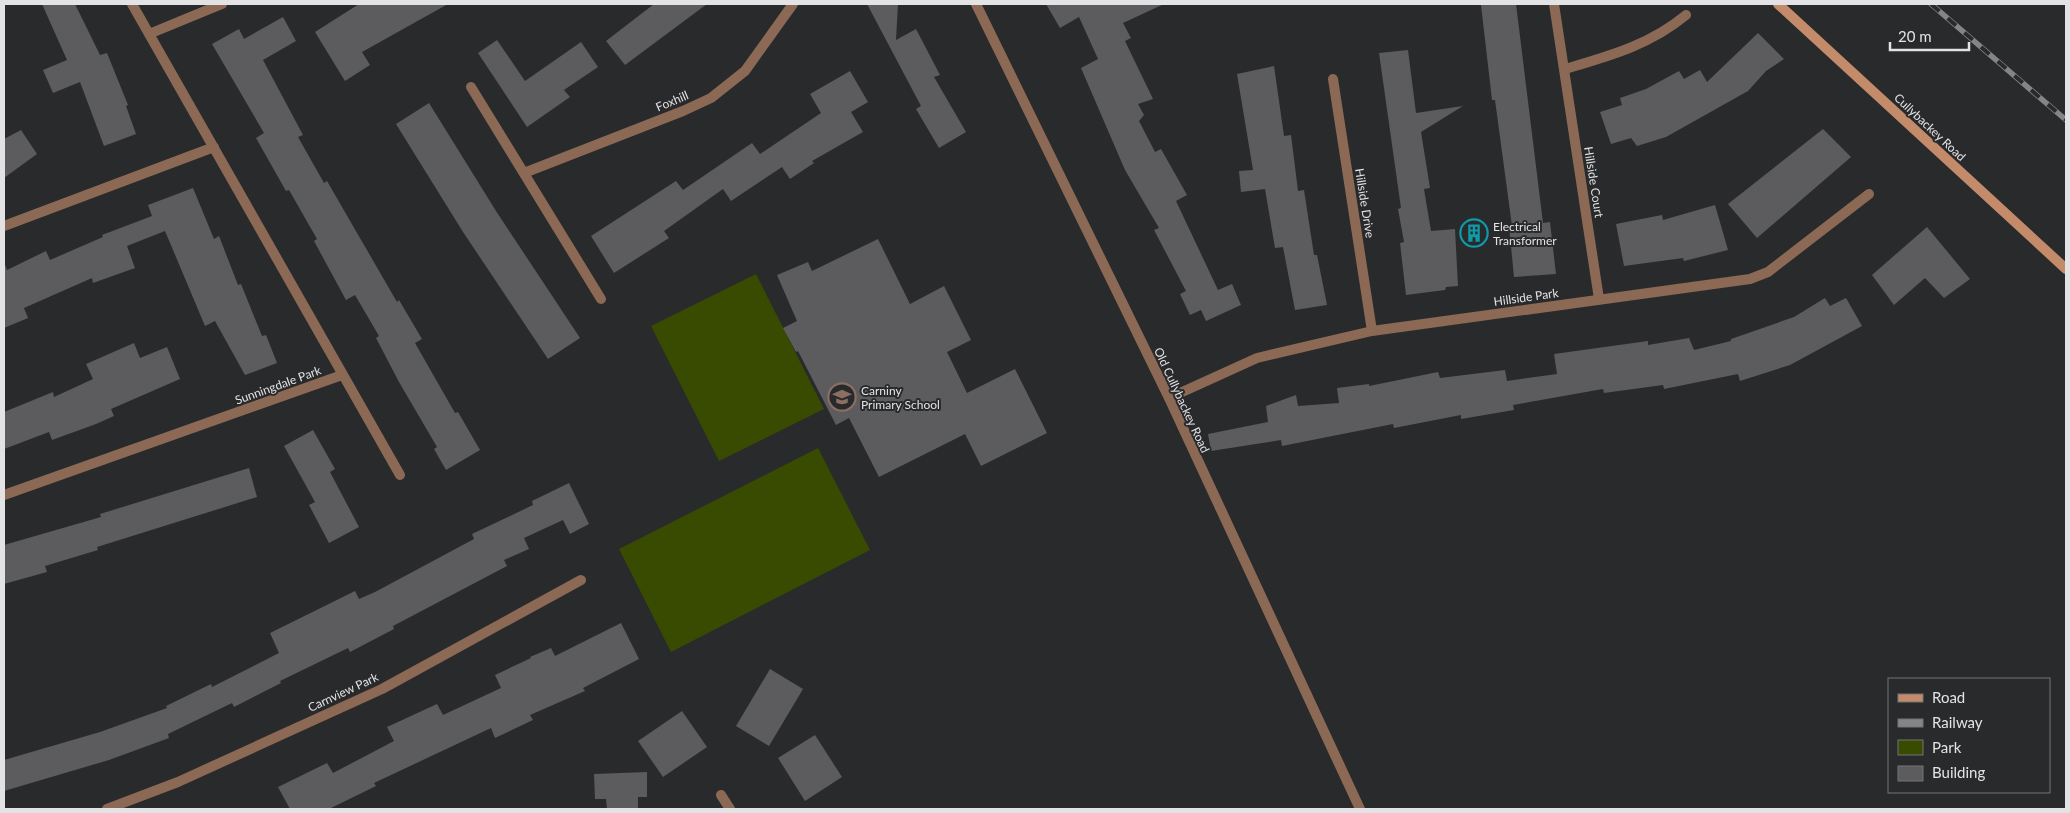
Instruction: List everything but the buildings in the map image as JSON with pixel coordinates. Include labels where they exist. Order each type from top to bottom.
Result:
[{"type":"main road","name":"Cullybackey Road","points":[[1778,4],[2066,269]]},
{"type":"street","name":"Sunningdale Park","points":[[4,495],[342,375],[132,4]]},
{"type":"street","points":[[149,34],[222,4]]},
{"type":"street","name":"Foxhill","points":[[524,173],[683,111],[711,98],[744,71],[793,4]]},
{"type":"street","name":"Old Cullybackey Road","points":[[976,4],[1169,398],[1360,809]]},
{"type":"street","name":"Hillside Court","points":[[1554,4],[1598,299]]},
{"type":"street","points":[[1564,69],[1639,45],[1658,36],[1686,15]]},
{"type":"street","name":"Hillside Drive","points":[[1333,79],[1372,331]]},
{"type":"street","points":[[471,87],[601,299]]},
{"type":"street","points":[[4,226],[214,147]]},
{"type":"street","name":"Hillside Park","points":[[1169,398],[1257,358],[1372,331],[1759,276],[1768,272],[1869,194]]},
{"type":"street","points":[[342,375],[400,475]]},
{"type":"street","name":"Carnview Park","points":[[107,809],[178,782],[382,689],[581,580]]},
{"type":"street","points":[[721,795],[730,809]]},
{"type":"green space","points":[[756,274],[824,409],[719,461],[651,326]]},
{"type":"green space","points":[[818,448],[870,550],[671,652],[619,549]]},
{"type":"railway","points":[[1931,4],[2066,120]]},
{"type":"place","name":"Electrical Transformer","points":[[1474,233]]},
{"type":"place","name":"Carniny Primary School","points":[[842,397]]}]
